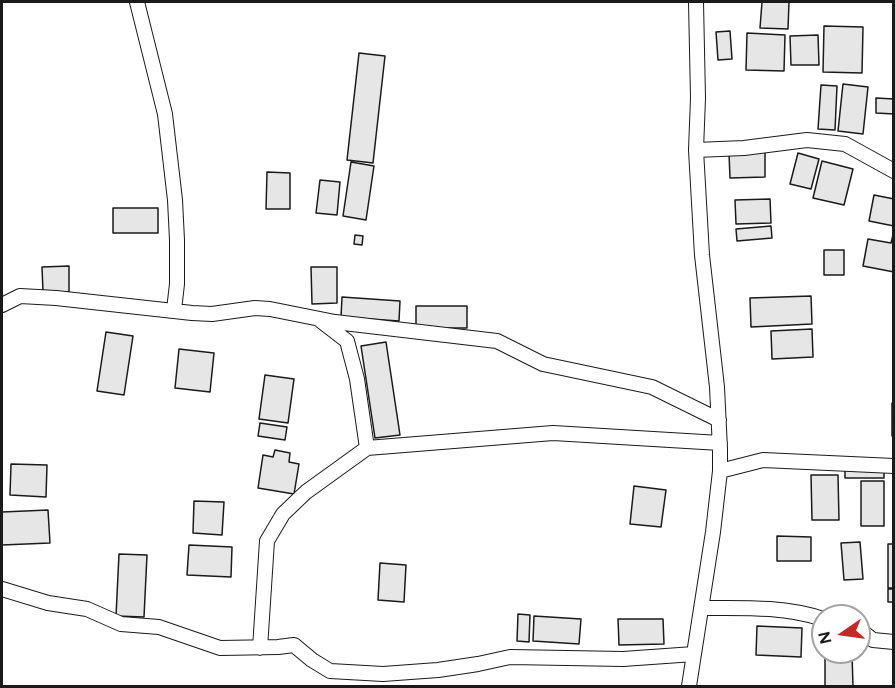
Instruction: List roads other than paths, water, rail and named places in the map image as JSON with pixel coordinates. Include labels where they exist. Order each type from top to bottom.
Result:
[{"type":"street","points":[[137,2],[165,114],[175,200],[177,240],[177,284],[174,309]]},
{"type":"street","points":[[689,687],[694,669],[694,654],[720,471],[717,387],[702,255],[696,150],[698,98],[696,2]]},
{"type":"street","points":[[696,150],[744,148],[807,140],[845,144],[894,171]]},
{"type":"street","points":[[2,305],[20,296],[56,297],[212,314],[255,308],[284,311],[318,319],[497,341],[543,364],[652,387],[719,420]]},
{"type":"street","points":[[318,319],[347,341],[357,379],[367,448]]},
{"type":"street","points":[[260,648],[267,541],[284,514],[306,492],[367,448],[553,433],[720,443]]},
{"type":"street","points":[[720,471],[763,460],[894,466]]},
{"type":"street","points":[[2,589],[48,603],[87,609],[122,624],[159,627],[220,648],[294,645],[330,671],[383,674],[438,670],[510,657],[623,659],[694,654]]},
{"type":"street","points":[[701,608],[752,608],[811,615]]},
{"type":"street","points":[[871,638],[894,642]]}]
